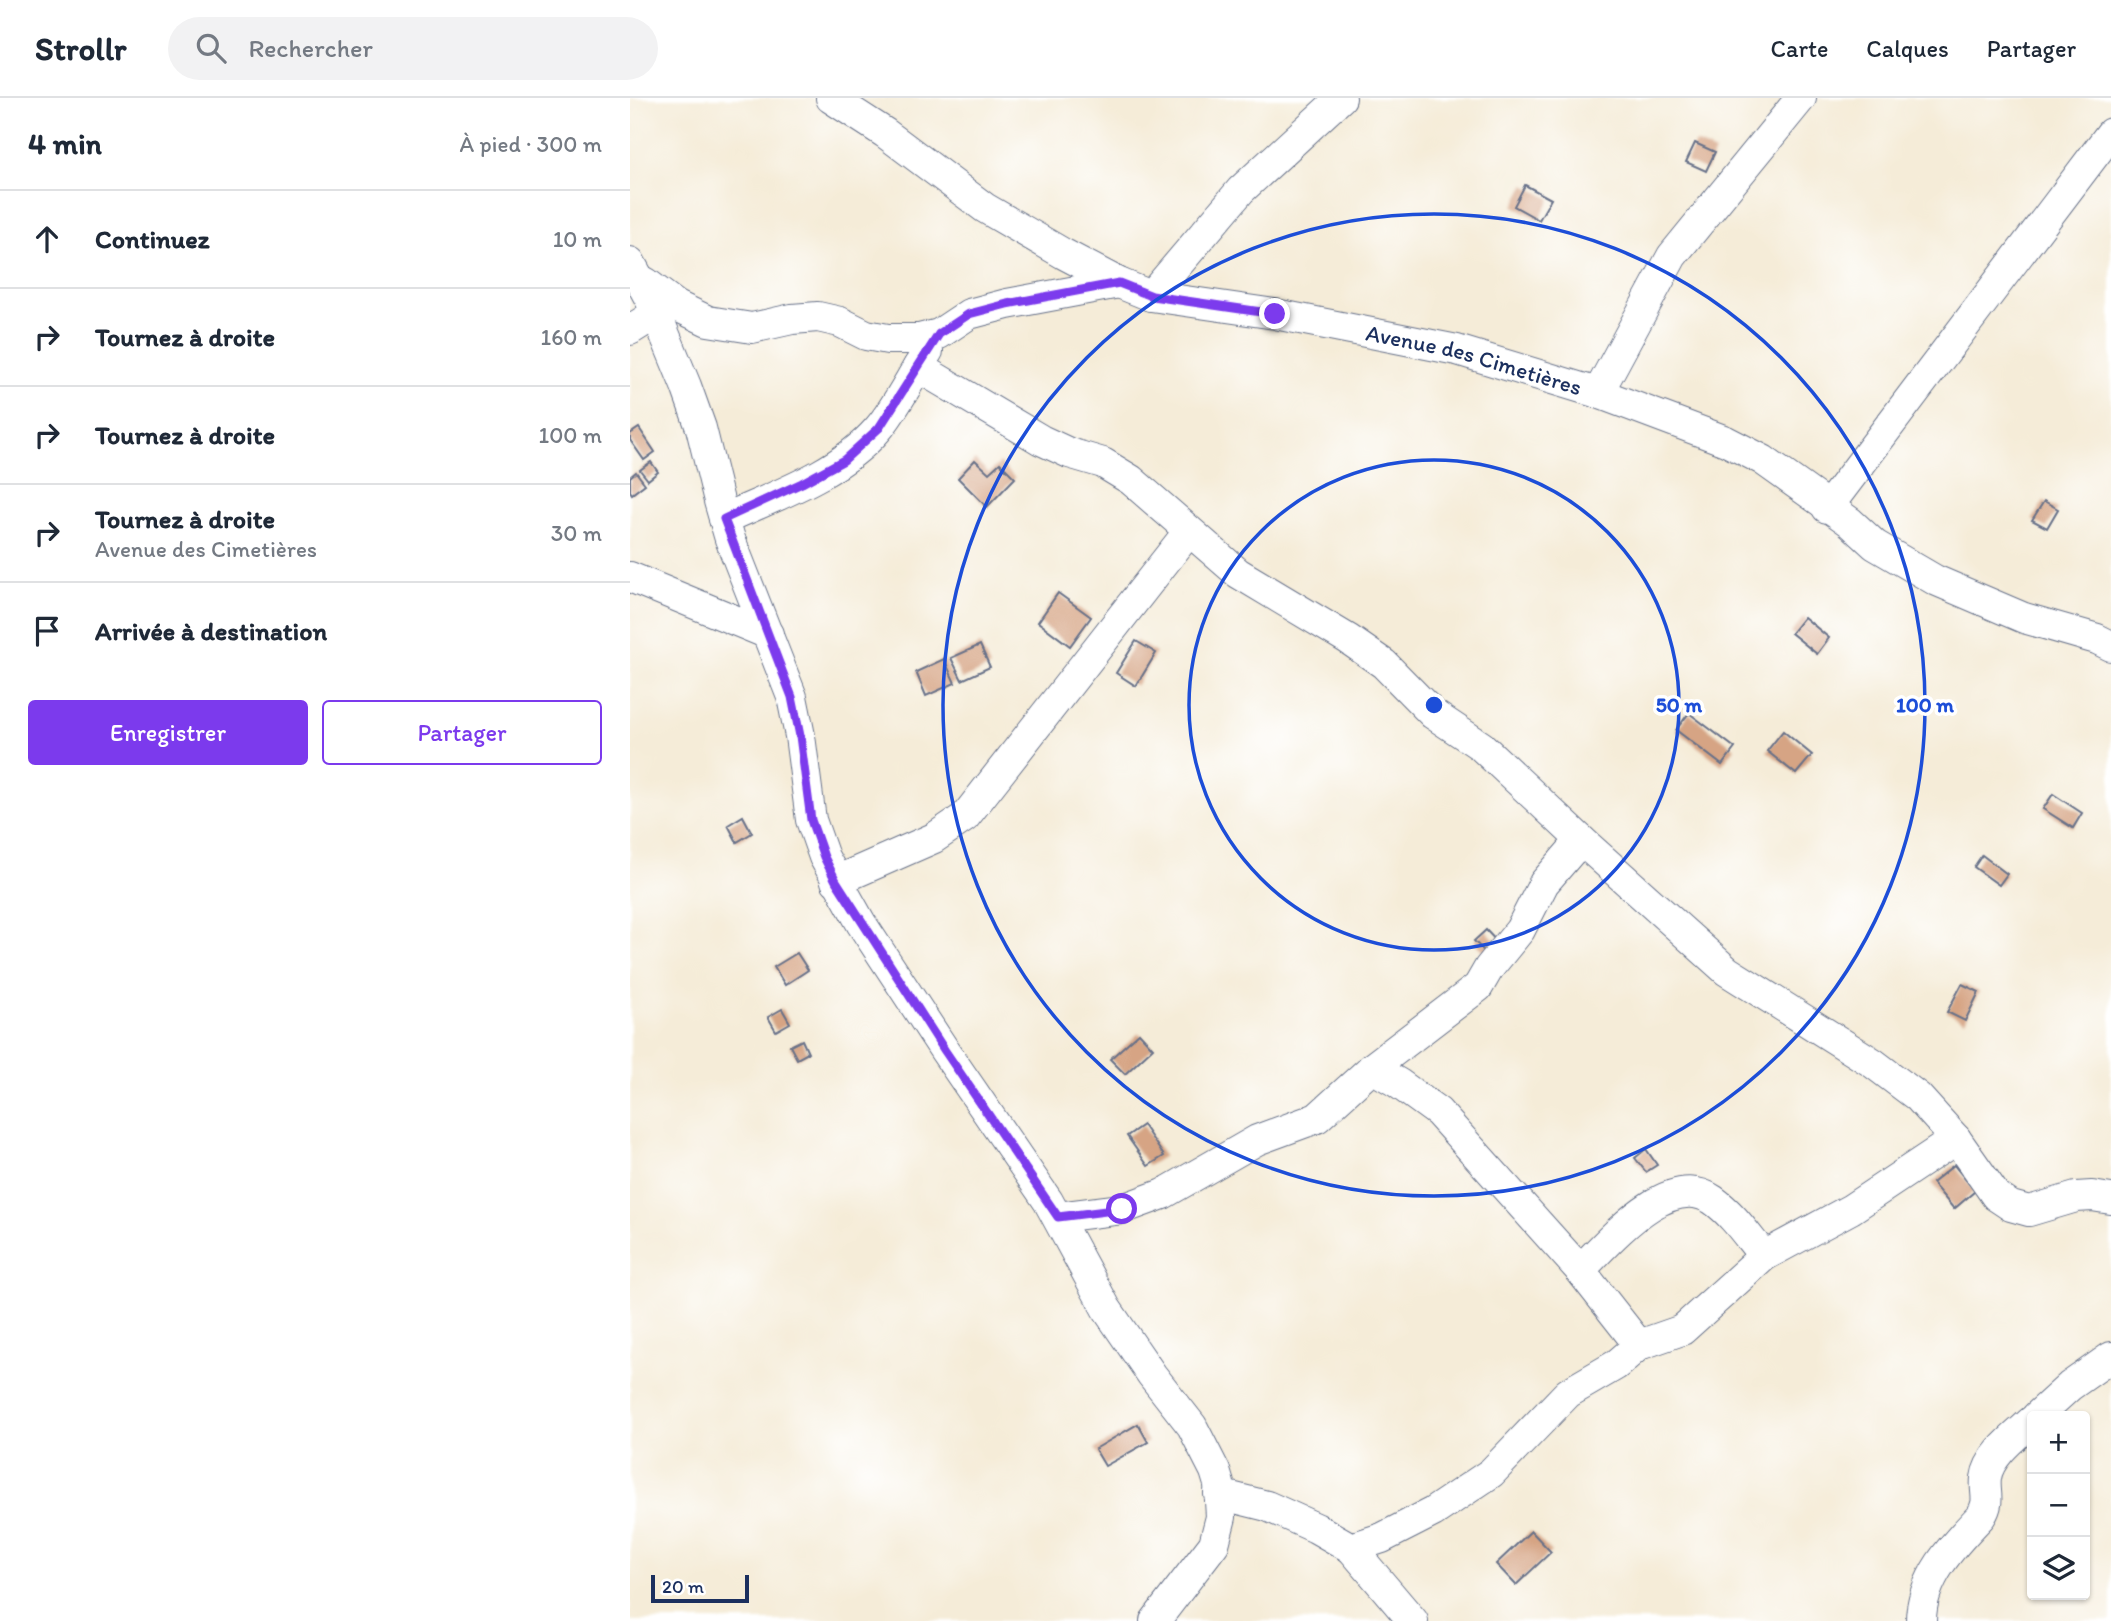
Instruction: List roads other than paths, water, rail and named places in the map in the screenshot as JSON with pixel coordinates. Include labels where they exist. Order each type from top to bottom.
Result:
[{"type":"street","name":"Avenue des Cimetières","points":[[831,98],[885,133],[985,208],[1119,283],[1152,296],[1275,314],[1457,350],[1598,393],[1726,441],[1781,472],[1827,508],[1850,522],[1886,553],[1935,580],[2024,618],[2098,639],[2111,646]]},
{"type":"street","points":[[1152,296],[1241,190],[1341,98]]},
{"type":"street","points":[[1598,393],[1672,256],[1801,98]]},
{"type":"street","points":[[1827,508],[2111,133]]},
{"type":"street","points":[[635,270],[677,306],[708,321],[752,328],[792,319],[818,317],[839,321],[866,335],[888,340],[919,340],[939,334],[969,314],[1007,304],[1119,283]]},
{"type":"street","points":[[635,270],[657,313],[701,428],[724,519],[792,697],[811,820],[824,857],[836,881],[937,1040],[1058,1217],[1106,1308],[1204,1445],[1215,1471],[1220,1517],[1214,1544],[1155,1621]]},
{"type":"street","points":[[630,330],[657,313]]},
{"type":"street","points":[[724,519],[802,483],[844,460],[879,428],[939,334]]},
{"type":"street","points":[[918,367],[1041,440],[1069,453],[1103,463],[1131,480],[1238,573],[1348,639],[1384,664],[1433,714],[1481,746],[1727,971],[1873,1063],[1918,1097],[1956,1139],[1996,1196],[2011,1206],[2029,1211],[2076,1197],[2111,1199]]},
{"type":"street","points":[[836,881],[934,838],[965,817],[1189,531]]},
{"type":"street","points":[[630,577],[768,634]]},
{"type":"street","points":[[1058,1217],[1122,1209],[1163,1194],[1257,1140],[1317,1118],[1373,1069],[1478,986],[1520,930],[1544,883],[1581,840]]},
{"type":"street","points":[[1373,1069],[1398,1083],[1438,1112],[1580,1270],[1639,1345]]},
{"type":"street","points":[[1350,1548],[1382,1538],[1433,1512],[1491,1474],[1568,1393],[1616,1366],[1639,1345],[1682,1330],[1764,1256],[1851,1209],[1956,1139]]},
{"type":"street","points":[[1580,1270],[1632,1219],[1660,1198],[1686,1192],[1711,1198],[1732,1217],[1764,1256]]},
{"type":"street","points":[[2042,1411],[2070,1385],[2111,1357]]},
{"type":"street","points":[[1921,1621],[1921,1607],[1935,1569],[1987,1507],[1986,1478],[1990,1465],[2027,1426]]},
{"type":"street","points":[[1219,1494],[1266,1506],[1316,1528],[1350,1548],[1413,1621]]}]
